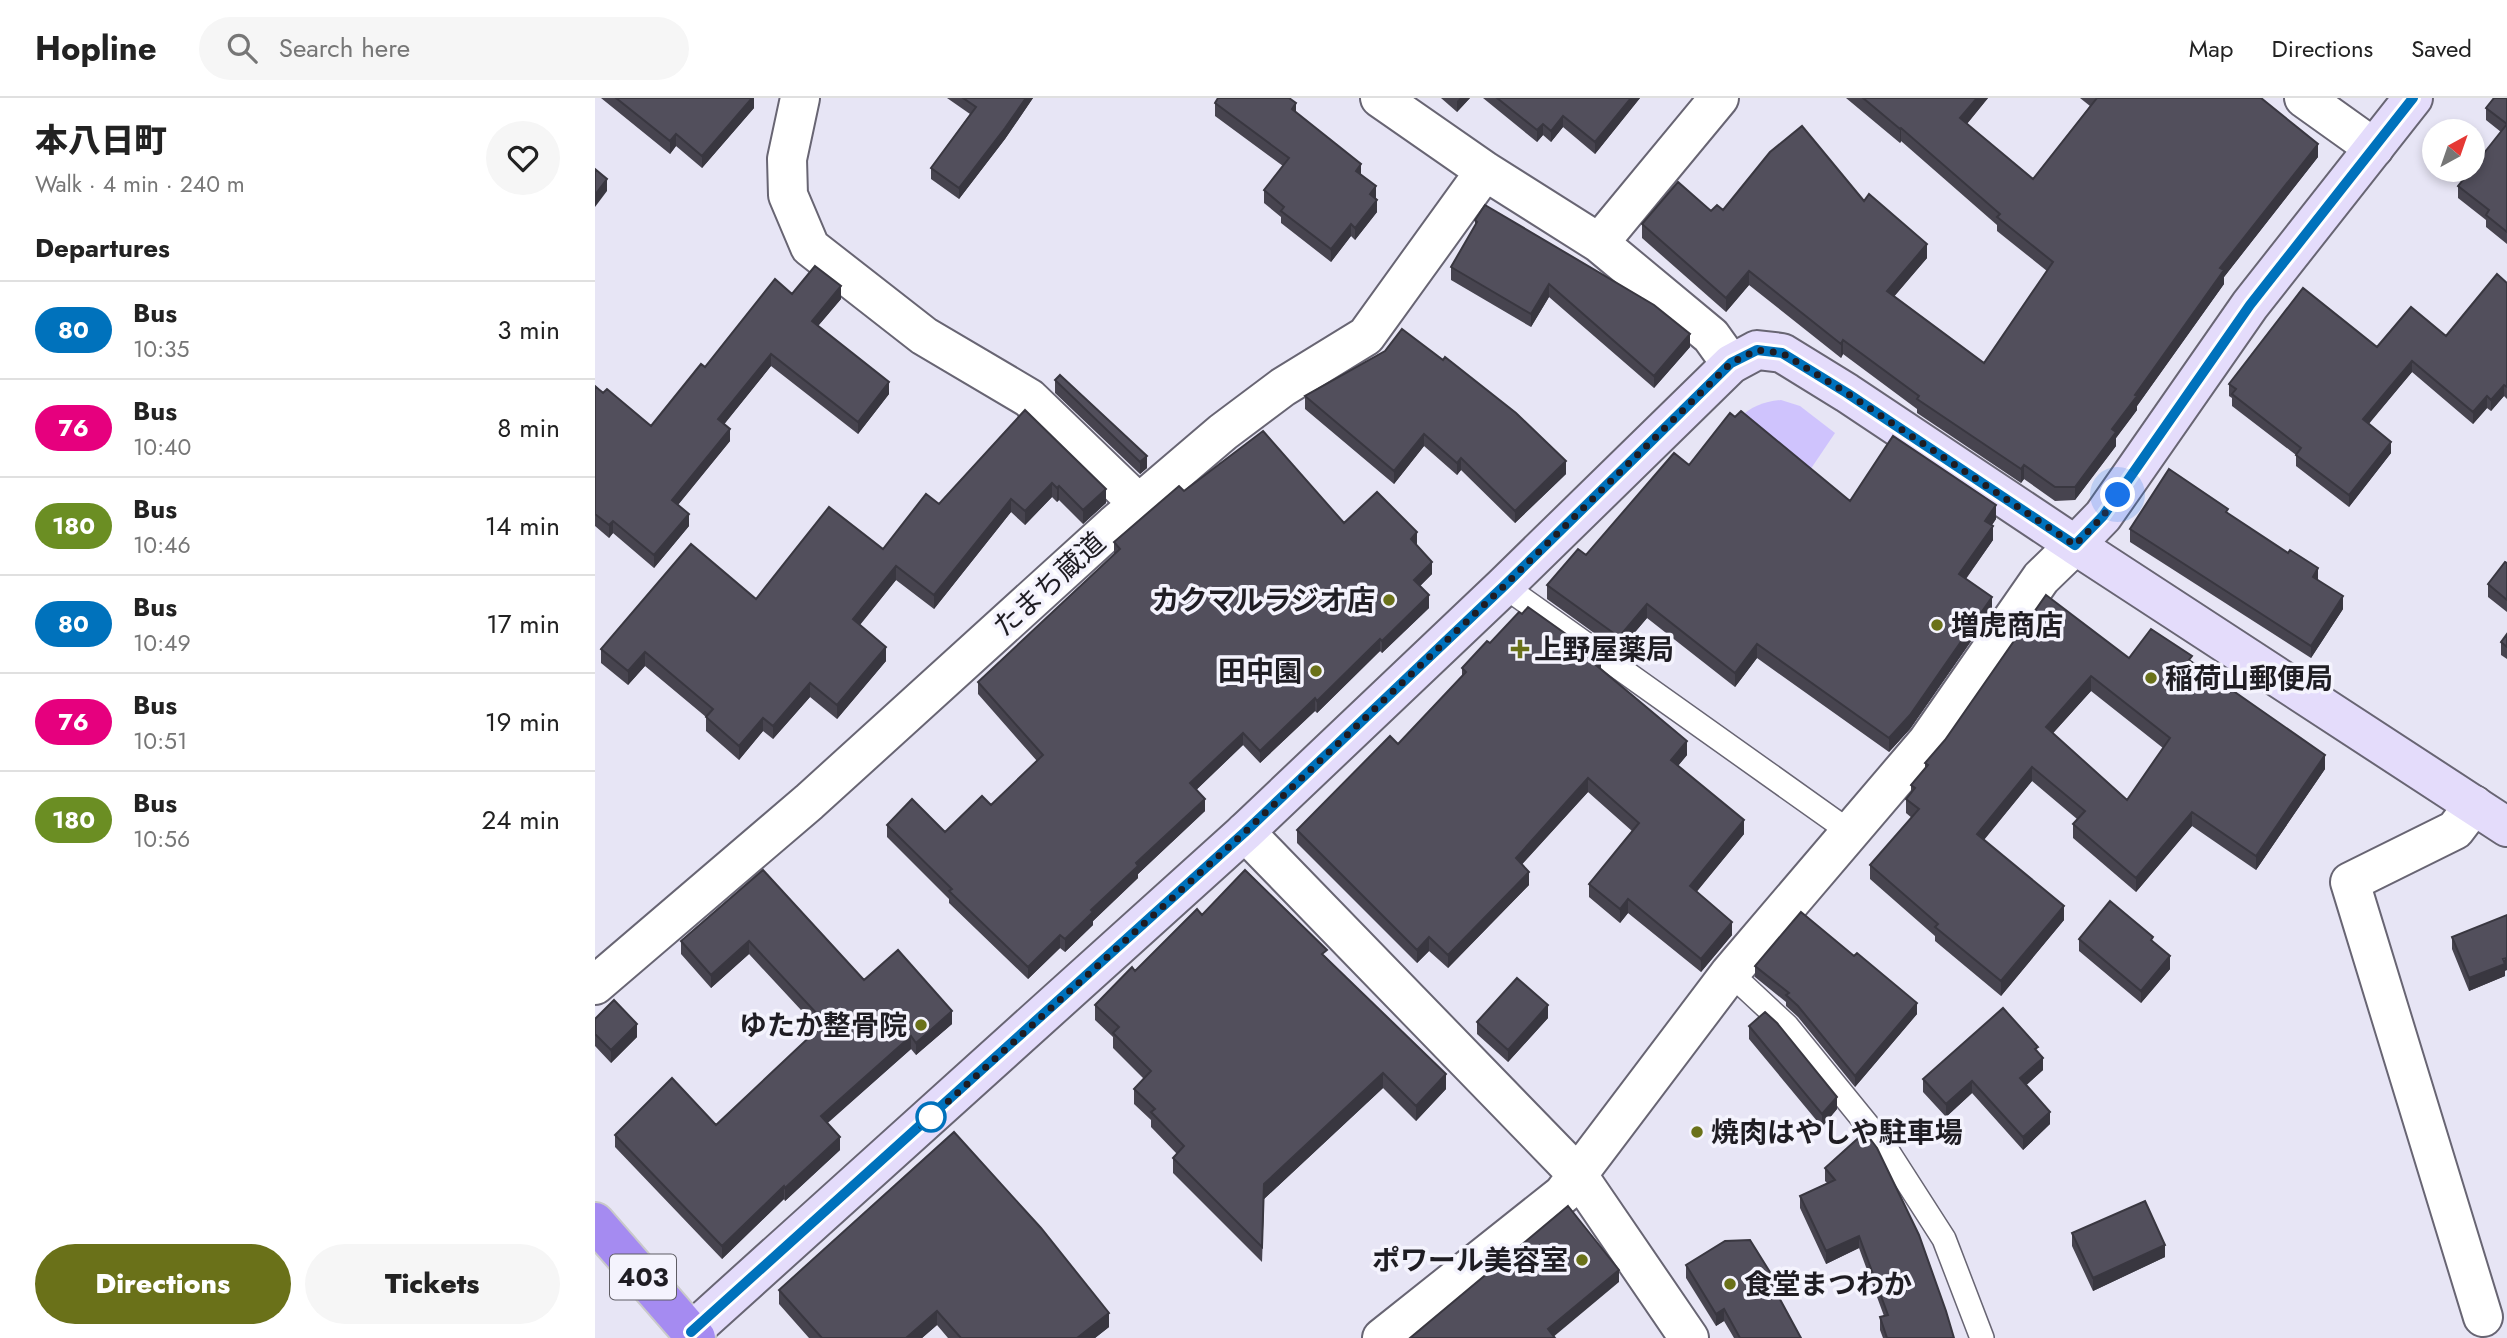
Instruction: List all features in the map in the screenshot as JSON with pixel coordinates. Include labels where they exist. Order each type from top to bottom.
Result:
[{"type":"highway","name":"403","points":[[595,1223],[694,1335]]},
{"type":"street","points":[[800,98],[787,159],[788,195],[810,247],[924,336],[1029,397],[1139,504]]},
{"type":"street","points":[[1380,98],[1485,172],[1599,243],[1711,336],[1731,363]]},
{"type":"street","points":[[1599,243],[1719,98]]},
{"type":"street","points":[[2304,98],[2374,148]]},
{"type":"street","points":[[1382,1338],[1563,1194],[1730,974],[1927,742],[2041,578],[2103,516],[2250,305],[2413,98]]},
{"type":"street","name":"たまち蔵道","points":[[595,985],[809,802],[1139,504],[1223,432],[1283,387],[1366,336],[1485,172]]},
{"type":"street","points":[[694,1335],[1245,832],[1504,586],[1731,363],[1757,350],[1782,353],[1847,393],[2507,827]]},
{"type":"street","points":[[2474,805],[2455,830],[2350,882],[2483,1317]]},
{"type":"street","points":[[1245,832],[1577,1174],[1689,1338]]},
{"type":"lane","points":[[1504,586],[1850,832]]},
{"type":"lane","points":[[1730,974],[1787,1026],[1883,1144],[1944,1239],[1982,1338]]},
{"type":"shaded area","points":[[1781,400],[1800,406],[1835,433],[1808,473],[1738,419],[1758,405]]},
{"type":"building","points":[[616,98],[752,98],[702,156],[676,134],[670,141]]},
{"type":"building","points":[[963,98],[1026,98],[959,188],[931,168],[976,107]]},
{"type":"building","points":[[1218,98],[1289,98],[1296,103],[1292,109],[1361,164],[1356,171],[1376,186],[1370,194],[1377,200],[1355,228],[1351,224],[1331,249],[1281,211],[1284,207],[1264,190],[1289,158],[1215,103]]},
{"type":"building","points":[[1497,98],[1631,98],[1595,142],[1563,116],[1551,131],[1543,124],[1537,130]]},
{"type":"building","points":[[1863,98],[1977,98],[1960,118],[2033,179],[2097,98],[2261,98],[2318,144],[2220,268],[2224,270],[2112,429],[2116,432],[2075,487],[2055,487],[2024,465],[2021,469],[1917,399],[1919,396],[1843,340],[1841,344],[1749,271],[1726,298],[1642,224],[1678,182],[1711,211],[1717,205],[1723,210],[1770,152],[1802,126],[1864,201],[1869,194],[1927,244],[1887,291],[1984,363],[2053,262],[1997,217],[2000,214]]},
{"type":"building","points":[[2494,98],[2507,98],[2507,124],[2486,108]]},
{"type":"building","points":[[2507,124],[2507,232],[2486,215],[2489,210],[2458,186],[2461,182],[2485,182],[2485,152]]},
{"type":"building","points":[[595,169],[607,179],[595,195]]},
{"type":"building","points":[[1485,205],[1654,305],[1690,334],[1654,376],[1549,284],[1531,314],[1451,267]]},
{"type":"building","points":[[815,266],[841,286],[812,321],[889,382],[858,422],[771,354],[718,419],[730,429],[672,500],[689,514],[654,555],[613,521],[609,525],[595,514],[595,386],[603,393],[607,389],[651,426],[701,364],[705,367],[775,279],[792,294]]},
{"type":"building","points":[[2497,274],[2507,283],[2507,387],[2504,385],[2491,400],[2487,396],[2473,412],[2412,361],[2363,419],[2391,442],[2349,495],[2296,455],[2301,448],[2232,394],[2236,389],[2229,384],[2303,288],[2377,347],[2411,307],[2446,336]]},
{"type":"building","points":[[1402,329],[1443,360],[1445,357],[1516,413],[1566,461],[1515,511],[1461,458],[1457,463],[1424,434],[1394,471],[1305,396],[1385,351]]},
{"type":"building","points":[[1060,375],[1147,456],[1140,462],[1055,380]]},
{"type":"building","points":[[1025,410],[1106,489],[1083,510],[1059,486],[1057,488],[1052,483],[1025,511],[1011,499],[934,595],[896,566],[853,619],[886,647],[837,705],[810,683],[773,726],[763,718],[739,746],[706,717],[713,709],[645,652],[628,671],[601,649],[691,544],[756,599],[829,507],[883,549],[926,494],[939,504]]},
{"type":"building","points":[[1741,411],[1850,501],[1893,436],[1996,505],[1985,521],[1993,526],[1959,574],[1992,597],[1910,715],[1889,738],[1757,644],[1735,673],[1647,604],[1619,637],[1547,585],[1578,549],[1586,555],[1674,453],[1689,465],[1730,413],[1735,417]]},
{"type":"building","points":[[1263,431],[1344,523],[1377,492],[1417,532],[1411,539],[1432,562],[1414,580],[1429,595],[1260,751],[1243,733],[1190,783],[1205,799],[1136,863],[1138,866],[1091,910],[1093,912],[1065,939],[1060,935],[1028,967],[949,891],[952,889],[887,825],[912,799],[945,832],[982,796],[991,805],[1043,755],[978,682],[1120,549],[1114,542],[1179,486],[1184,491]]},
{"type":"building","points":[[2169,469],[2228,509],[2226,512],[2288,553],[2290,550],[2318,568],[2313,577],[2343,596],[2311,646],[2130,529]]},
{"type":"building","points":[[2505,562],[2507,563],[2507,600],[2488,584]]},
{"type":"building","points":[[2046,595],[2129,658],[2151,629],[2192,656],[2189,660],[2325,755],[2256,856],[2192,812],[2136,878],[2073,824],[2085,811],[2032,767],[1977,834],[2064,906],[2001,981],[1935,927],[1938,924],[1870,865],[1919,809],[1906,799],[1915,788],[1911,785]],"holes":[[[2091,676],[2170,738],[2127,800],[2046,727]]]},
{"type":"building","points":[[1528,607],[1601,659],[1596,665],[1687,741],[1671,760],[1744,820],[1690,886],[1732,922],[1701,959],[1628,899],[1620,909],[1589,884],[1639,823],[1588,778],[1516,858],[1529,872],[1448,955],[1429,937],[1417,950],[1297,830],[1390,736],[1398,744],[1466,672],[1462,668],[1487,641],[1490,643],[1519,612],[1522,614]]},
{"type":"building","points":[[2507,634],[2507,647],[2501,642]]},
{"type":"building","points":[[763,870],[864,980],[898,950],[952,1011],[916,1043],[911,1036],[821,1116],[840,1137],[722,1246],[615,1135],[672,1078],[716,1125],[818,1029],[814,1025],[821,1018],[749,941],[711,975],[681,941]]},
{"type":"building","points":[[1245,870],[1327,950],[1322,954],[1446,1074],[1416,1106],[1383,1073],[1264,1184],[1262,1247],[1173,1158],[1184,1146],[1151,1112],[1155,1109],[1134,1089],[1151,1071],[1113,1033],[1119,1027],[1095,1005],[1132,967],[1135,971],[1197,909],[1202,915]]},
{"type":"building","points":[[2110,901],[2153,937],[2151,940],[2170,956],[2141,991],[2079,939]]},
{"type":"building","points":[[1801,912],[1854,956],[1857,953],[1917,1003],[1855,1076],[1786,995],[1789,993],[1755,966]]},
{"type":"building","points":[[2507,915],[2507,958],[2503,959],[2505,964],[2469,978],[2452,937]]},
{"type":"building","points":[[1517,978],[1548,1005],[1508,1050],[1477,1022]]},
{"type":"building","points":[[614,1000],[637,1024],[611,1050],[595,1034],[595,1019]]},
{"type":"building","points":[[2003,1008],[2038,1047],[2035,1049],[2043,1058],[2020,1078],[2050,1112],[2023,1137],[1972,1081],[1946,1104],[1923,1079]]},
{"type":"building","points":[[1765,1012],[1837,1097],[1822,1114],[1749,1026]]},
{"type":"building","points":[[954,1132],[1041,1228],[1109,1313],[1077,1338],[961,1338],[937,1311],[906,1338],[822,1338],[779,1290]]},
{"type":"building","points":[[1865,1132],[1877,1148],[1919,1235],[1954,1338],[1887,1338],[1880,1317],[1888,1315],[1859,1236],[1826,1251],[1800,1196],[1835,1180],[1825,1168]]},
{"type":"building","points":[[2145,1201],[2165,1245],[2093,1278],[2072,1233]]},
{"type":"building","points":[[1568,1206],[1619,1270],[1548,1329],[1555,1338],[1410,1338]]},
{"type":"building","points":[[1750,1240],[1773,1277],[1769,1279],[1801,1338],[1740,1338],[1724,1309],[1716,1314],[1686,1265],[1725,1241]]},
{"type":"bus line","name":"80","points":[[691,1332],[1245,832],[1504,586],[1731,363],[1757,350],[1782,353],[1847,393],[2075,545],[2103,516],[2250,305],[2413,98]]},
{"type":"place","name":"カクマルラジオ店","points":[[1389,600]]},
{"type":"place","name":"増虎商店","points":[[1937,625]]},
{"type":"place","name":"上野屋薬局","points":[[1520,649]]},
{"type":"place","name":"田中園","points":[[1316,671]]},
{"type":"place","name":"稲荷山郵便局","points":[[2151,678]]},
{"type":"place","name":"ゆたか整骨院","points":[[921,1025]]},
{"type":"place","name":"焼肉はやしや駐車場","points":[[1697,1132]]},
{"type":"place","name":"ポワール美容室","points":[[1582,1260]]},
{"type":"place","name":"食堂まつわか","points":[[1730,1284]]},
{"type":"route","points":[[931,1117],[921,1126],[1245,832],[1504,586],[1731,363],[1757,350],[1782,353],[1847,393],[2075,545],[2103,516],[2118,495]]}]
